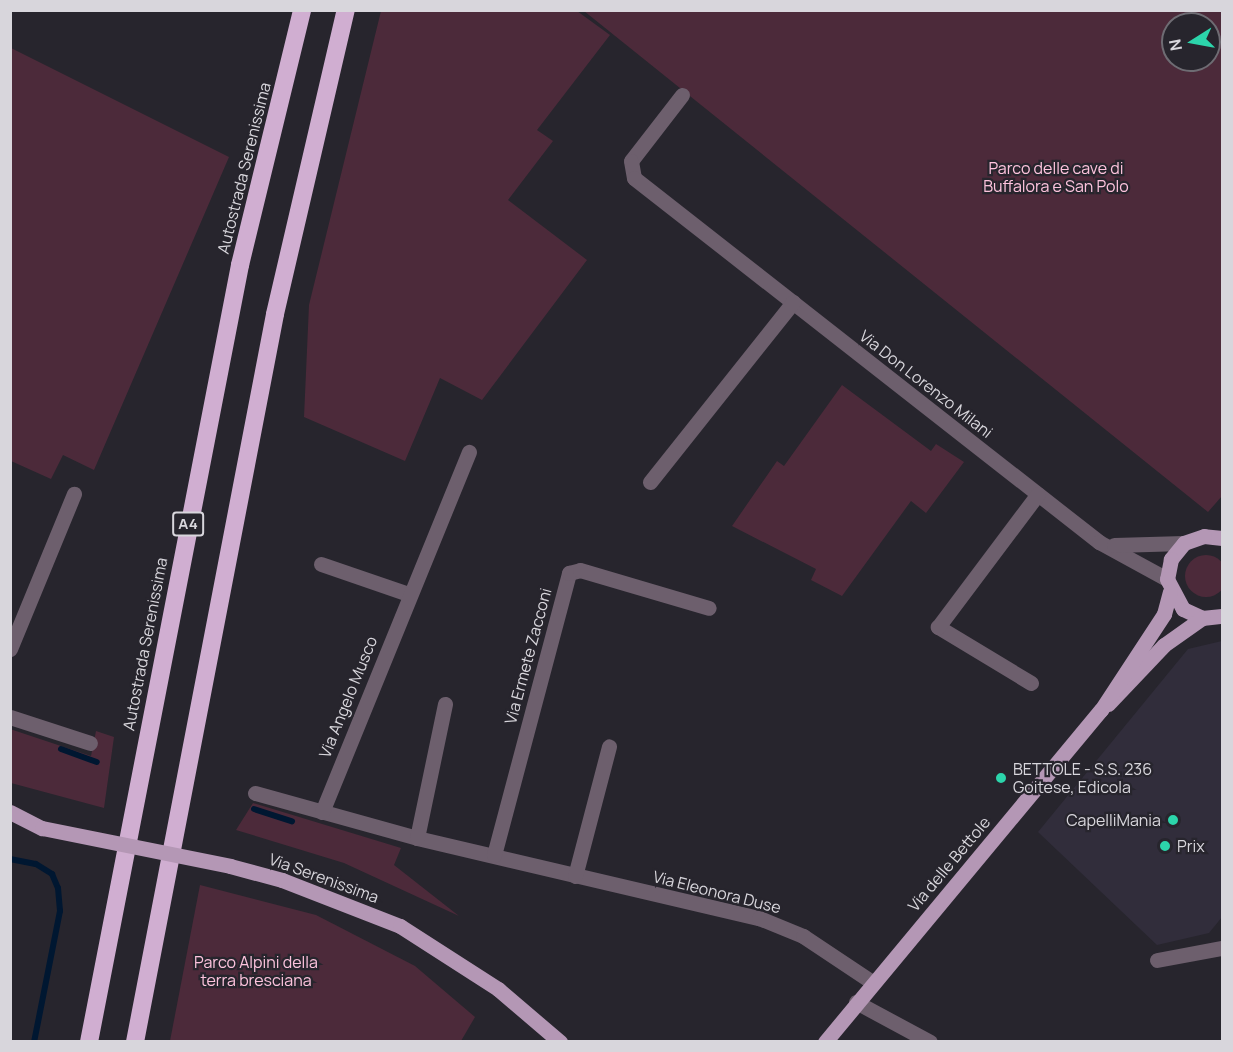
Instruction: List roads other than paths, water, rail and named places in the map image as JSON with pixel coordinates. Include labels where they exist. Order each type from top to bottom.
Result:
[{"type":"highway","name":"Autostrada Serenissima","points":[[89,1041],[240,265],[302,10]]},
{"type":"highway","points":[[135,1041],[275,314],[346,10]]},
{"type":"main road","points":[[1184,543],[1219,534]]},
{"type":"main road","name":"Via delle Bettole","points":[[1101,710],[1164,614],[1171,559],[1184,543]]},
{"type":"main road","points":[[1168,586],[1183,609],[1202,618],[1222,616]]},
{"type":"main road","name":"Via delle Bettole","points":[[825,1041],[1101,710],[1164,645],[1202,618]]},
{"type":"main road","name":"Via Serenissima","points":[[10,812],[42,828]]},
{"type":"main road","name":"Via Serenissima","points":[[10,822],[230,866],[282,880],[400,926],[498,988],[560,1041]]},
{"type":"street","name":"Via Don Lorenzo Milani","points":[[682,95],[631,161],[632,174],[1038,494],[1105,545],[1168,586]]},
{"type":"street","points":[[650,482],[793,302]]},
{"type":"street","name":"Via Angelo Musco","points":[[322,812],[408,594],[469,452]]},
{"type":"street","points":[[10,649],[74,494]]},
{"type":"street","points":[[1031,684],[938,627],[1038,494]]},
{"type":"street","points":[[1105,545],[1184,543]]},
{"type":"street","points":[[321,564],[408,594]]},
{"type":"street","name":"Via Ermete Zacconi","points":[[494,855],[569,573],[580,570],[709,608]]},
{"type":"street","points":[[417,838],[445,704]]},
{"type":"street","points":[[10,717],[90,743]]},
{"type":"street","points":[[575,876],[609,746]]},
{"type":"street","name":"Via Eleonora Duse","points":[[255,793],[417,838],[774,924],[829,951],[872,982]]},
{"type":"street","points":[[1157,960],[1222,948]]},
{"type":"street","points":[[856,1002],[930,1041]]},
{"type":"waterway","points":[[61,749],[97,762]]},
{"type":"waterway","points":[[254,809],[292,821]]},
{"type":"waterway","points":[[10,859],[36,864],[52,874],[58,888],[60,911],[34,1042]]},
{"type":"place","name":"BETTOLE - S.S. 236 Goitese, Edicola","points":[[1001,778]]},
{"type":"place","name":"CapelliMania","points":[[1173,820]]},
{"type":"place","name":"Prix","points":[[1165,846]]},
{"type":"park label","name":"Parco delle cave di Buffalora e San Polo","points":[[1056,177]]},
{"type":"park label","name":"Parco Alpini della terra bresciana","points":[[256,971]]}]
